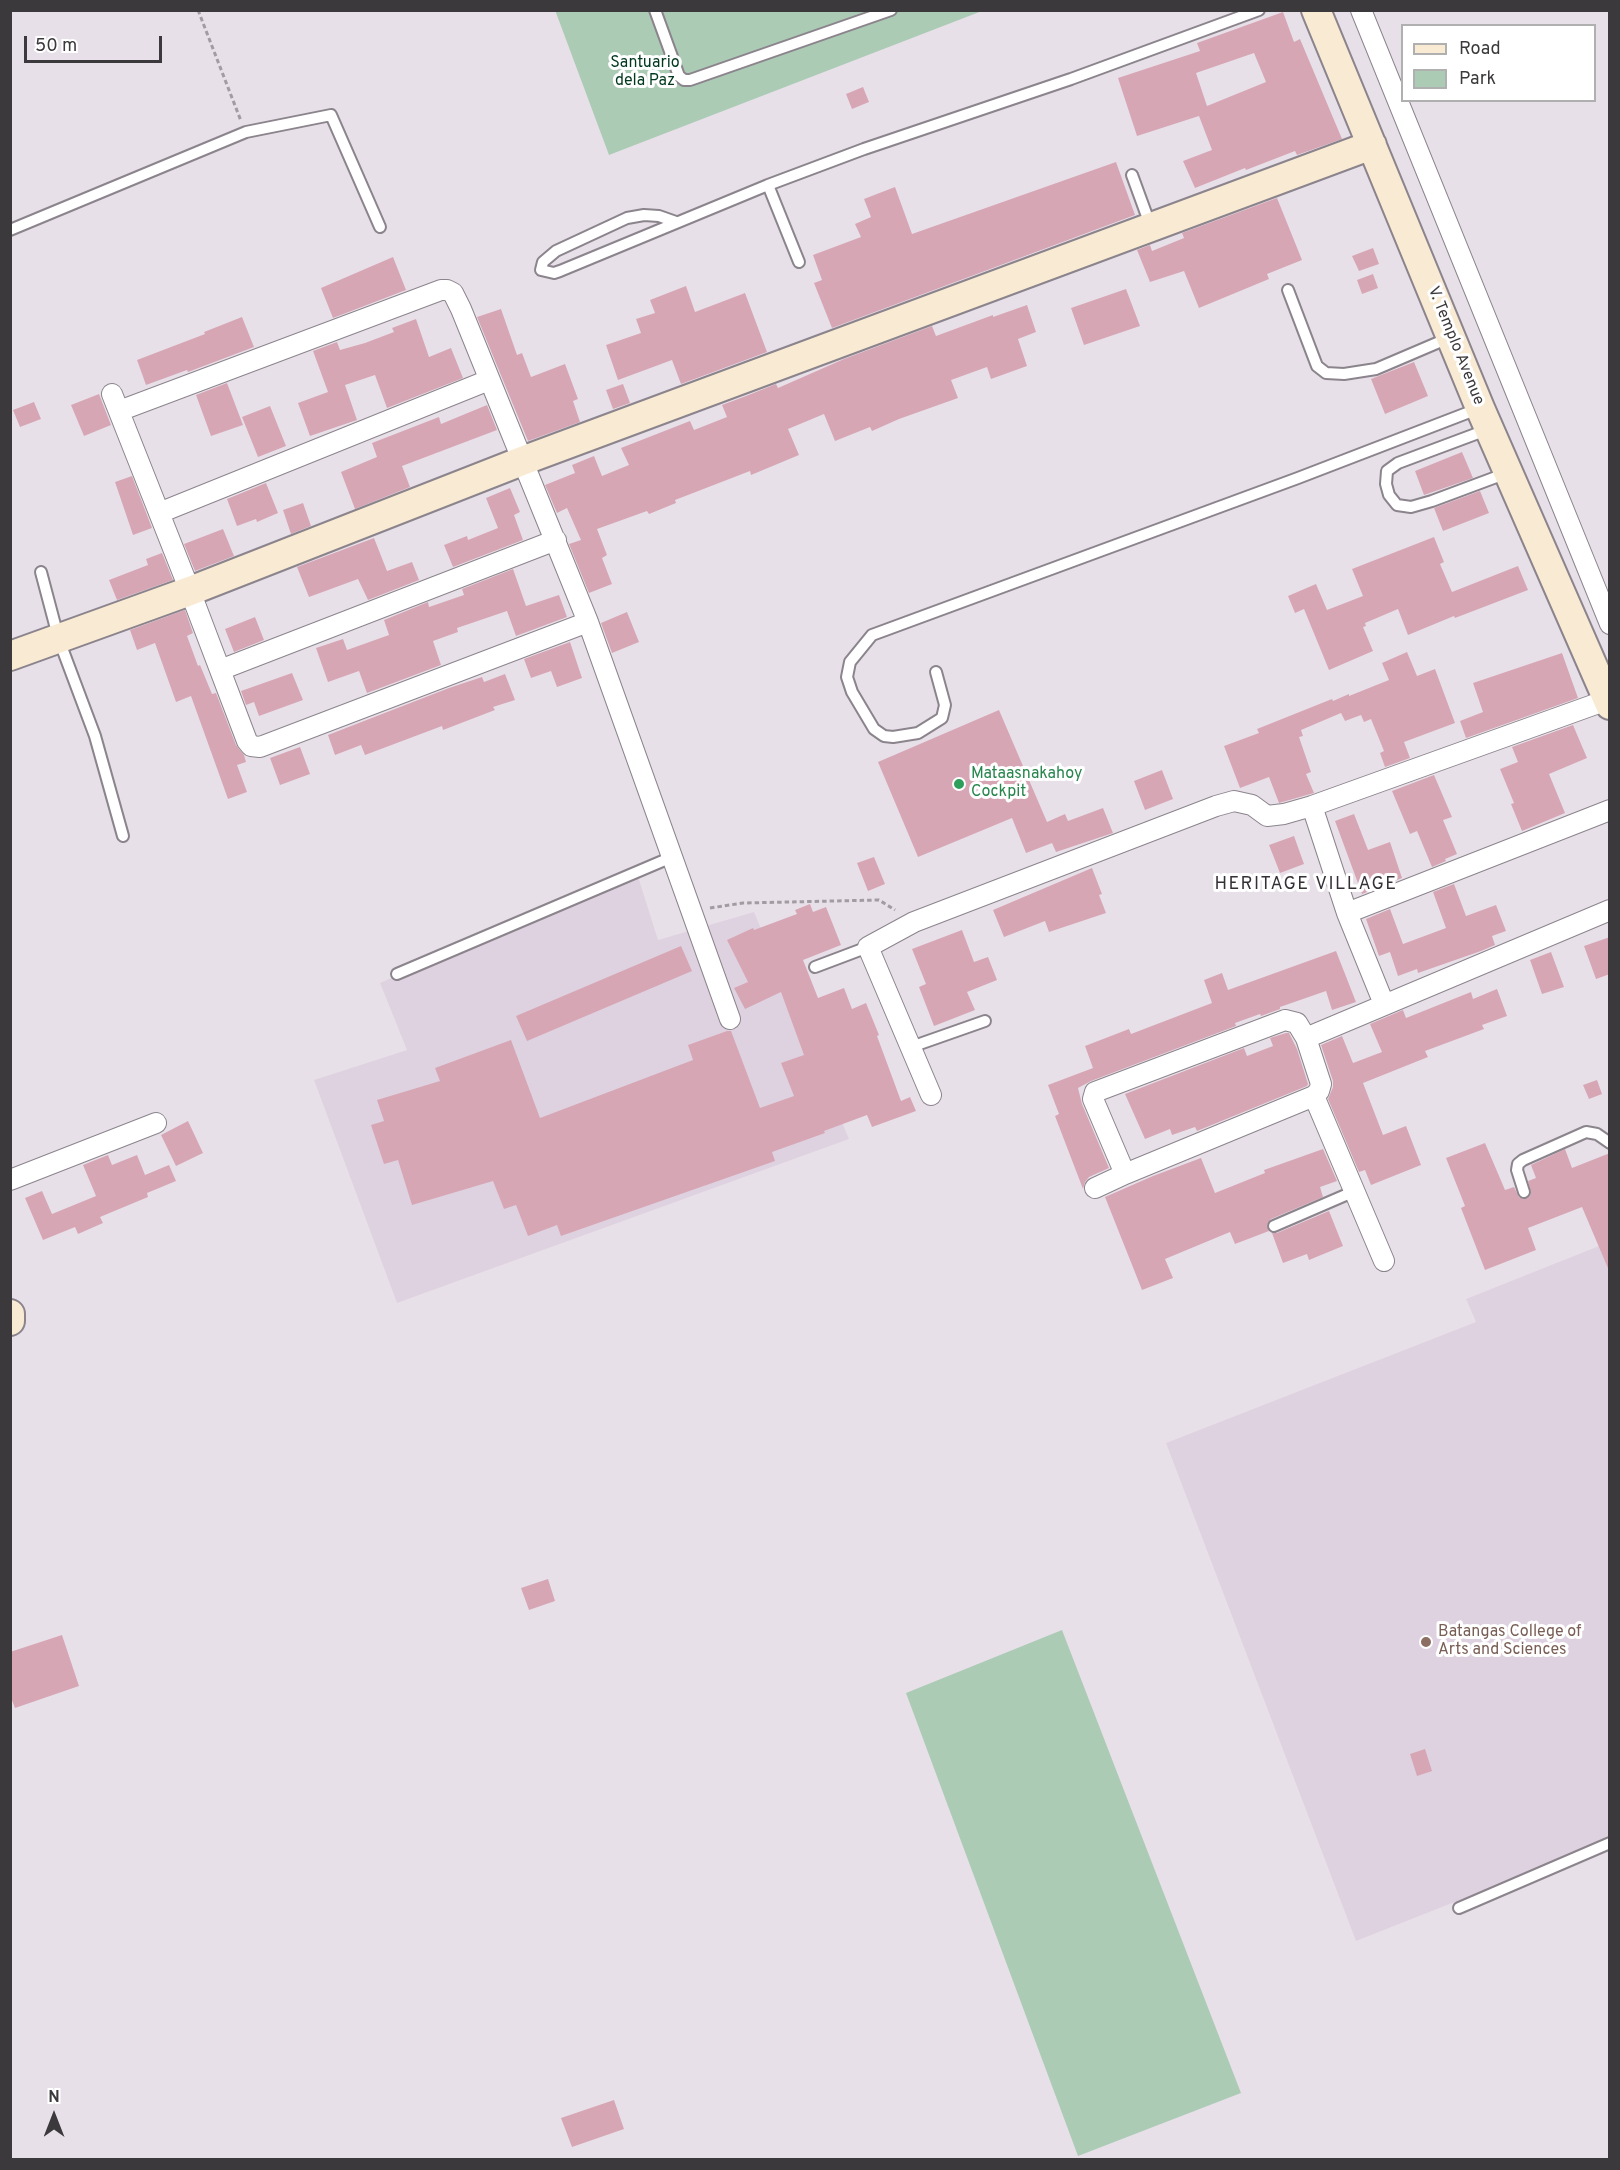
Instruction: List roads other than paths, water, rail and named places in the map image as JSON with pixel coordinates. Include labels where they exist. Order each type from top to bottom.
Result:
[{"type":"street","name":"V. Templo Avenue","points":[[1316,10],[1485,418],[1605,695]]},
{"type":"street","points":[[1361,10],[1610,624]]},
{"type":"street","points":[[10,656],[60,640],[190,591],[522,461],[1372,145]]},
{"type":"street","points":[[588,621],[260,747],[252,746],[247,741],[116,403],[441,290],[447,290],[453,294],[588,621],[730,1019]]},
{"type":"street","points":[[159,513],[489,380]]},
{"type":"street","points":[[220,670],[556,540]]},
{"type":"street","points":[[931,1095],[868,947],[914,922],[1225,804],[1234,801],[1243,802],[1252,805],[1267,816],[1276,817],[1312,807],[1605,695]]},
{"type":"street","points":[[1312,807],[1347,913],[1384,1004]]},
{"type":"street","points":[[1347,913],[1610,810]]},
{"type":"street","points":[[1306,1038],[1610,910]]},
{"type":"street","points":[[1095,1188],[1314,1096],[1321,1084],[1306,1038],[1297,1023],[1285,1020],[1095,1092],[1093,1099],[1125,1174]]},
{"type":"street","points":[[1314,1096],[1384,1261]]},
{"type":"street","points":[[10,1180],[156,1123]]},
{"type":"street","points":[[10,1314],[10,1321]]},
{"type":"lane","points":[[655,10],[679,76],[684,80],[690,80],[891,10]]},
{"type":"lane","points":[[676,222],[659,216],[644,215],[627,218],[556,251],[543,262],[541,270],[554,273],[768,185],[864,149],[1071,79],[1259,10]]},
{"type":"lane","points":[[10,230],[246,132],[331,115],[380,226]]},
{"type":"lane","points":[[1132,175],[1151,227]]},
{"type":"lane","points":[[768,185],[798,262]]},
{"type":"lane","points":[[582,239],[591,258]]},
{"type":"lane","points":[[1288,290],[1317,366],[1326,373],[1344,375],[1376,369],[1451,337]]},
{"type":"lane","points":[[1485,418],[1398,463],[1387,471],[1386,484],[1389,495],[1397,505],[1411,507],[1509,472]]},
{"type":"lane","points":[[936,672],[945,705],[942,717],[918,733],[893,737],[884,736],[874,729],[852,692],[848,676],[850,662],[872,635],[1298,477],[1485,418]]},
{"type":"lane","points":[[41,572],[60,640],[95,736],[123,836]]},
{"type":"lane","points":[[398,974],[672,857]]},
{"type":"lane","points":[[815,967],[868,947]]},
{"type":"lane","points":[[911,1047],[985,1021]]},
{"type":"lane","points":[[1524,1192],[1517,1170],[1518,1164],[1523,1160],[1586,1132],[1597,1134],[1610,1143]]},
{"type":"lane","points":[[1274,1226],[1355,1191]]},
{"type":"lane","points":[[1459,1908],[1610,1843]]},
{"type":"place","name":"Mataasnakahoy Cockpit","points":[[959,784]]},
{"type":"place","name":"Batangas College of Arts and Sciences","points":[[1426,1642]]},
{"type":"district","name":"HERITAGE VILLAGE","points":[[1306,885]]},
{"type":"park label","name":"Santuario dela Paz","points":[[645,73]]}]
